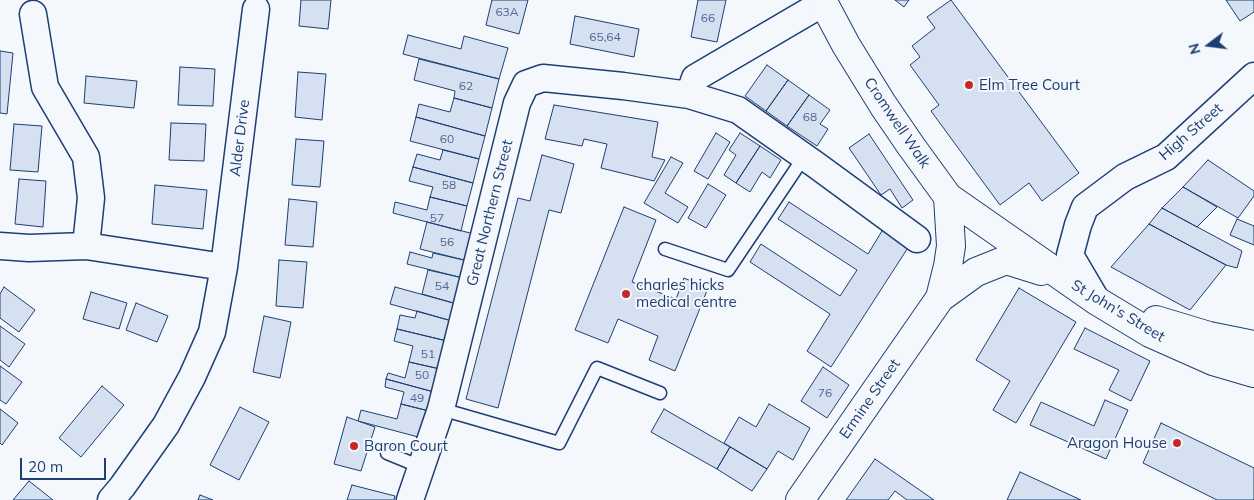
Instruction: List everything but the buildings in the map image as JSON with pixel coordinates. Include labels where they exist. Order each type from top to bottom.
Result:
[{"type":"main road","name":"Cromwell Walk","points":[[822,2],[883,105],[948,197],[993,227]]},
{"type":"main road","name":"Ermine Street","points":[[940,298],[951,246],[948,197]]},
{"type":"main road","name":"St John's Street","points":[[993,227],[1096,301],[1150,333],[1213,361],[1254,372]]},
{"type":"main road","name":"Ermine Street","points":[[800,500],[940,298],[976,272],[1006,260],[1060,276]]},
{"type":"main road","points":[[1096,301],[1209,336],[1254,345]]},
{"type":"street","points":[[689,94],[695,78],[822,2]]},
{"type":"street","name":"Alder Drive","points":[[124,496],[192,377],[212,332],[224,267],[256,9]]},
{"type":"street","points":[[33,14],[45,87],[86,158],[91,198],[86,246]]},
{"type":"street","name":"High Street","points":[[1096,301],[1070,255],[1078,224],[1085,207],[1125,177],[1166,157],[1254,76]]},
{"type":"street","name":"Great Northern Street","points":[[410,500],[441,410],[517,103],[526,84],[543,78],[689,94],[738,110],[917,239]]},
{"type":"street","points":[[0,246],[29,248],[86,246],[224,267]]},
{"type":"lane","points":[[665,249],[728,270],[804,157]]},
{"type":"lane","points":[[441,410],[559,443],[597,368],[660,393]]},
{"type":"lane","points":[[387,453],[421,467]]},
{"type":"place","name":"Elm Tree Court","points":[[969,85]]},
{"type":"place","name":"charles hicks medical centre","points":[[626,294]]},
{"type":"place","name":"Aragon House","points":[[1177,443]]},
{"type":"place","name":"Baron Court","points":[[354,446]]}]
